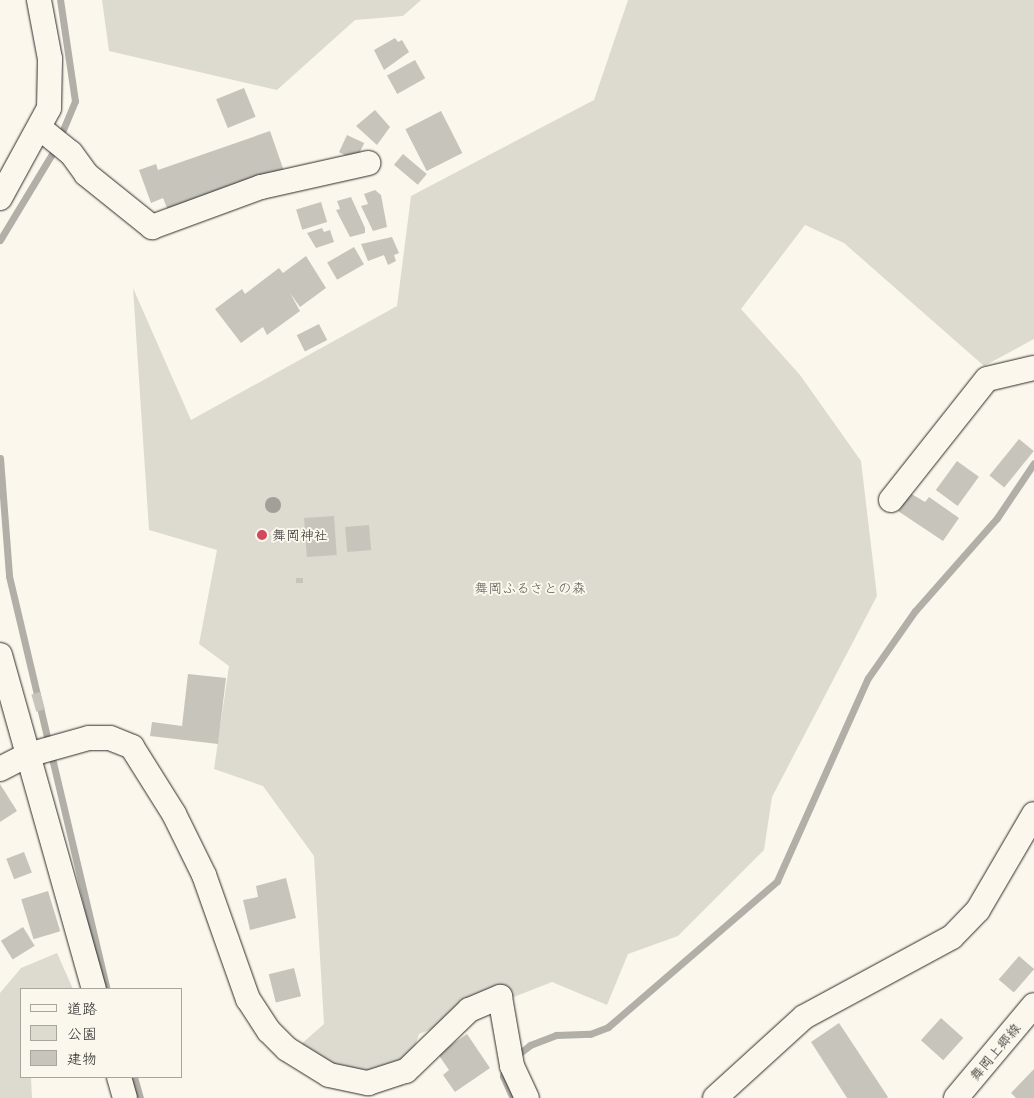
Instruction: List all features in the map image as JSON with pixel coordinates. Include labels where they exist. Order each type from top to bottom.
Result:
[{"type":"street","points":[[0,198],[41,128],[49,108],[50,60],[39,0]]},
{"type":"street","points":[[41,128],[71,153],[86,174],[152,227],[260,187],[368,163]]},
{"type":"street","points":[[891,500],[987,379],[1034,368]]},
{"type":"street","points":[[0,654],[31,754],[94,988]]},
{"type":"street","points":[[0,769],[31,754],[64,745],[110,738],[132,748],[174,814],[204,875],[248,999],[269,1032],[287,1049],[329,1075],[368,1083],[406,1071],[469,1010],[500,997],[512,1066],[527,1098]]},
{"type":"street","points":[[715,1098],[804,1017],[952,937],[978,910],[1034,814]]},
{"type":"street","name":"舞岡上郷線","points":[[956,1098],[1034,1005]]},
{"type":"street","points":[[119,1078],[125,1098]]},
{"type":"green space","points":[[102,0],[421,0],[403,16],[355,20],[277,90],[109,51]]},
{"type":"green space","name":"舞岡ふるさとの森","points":[[628,0],[1034,0],[1034,339],[984,366],[844,243],[805,225],[741,309],[800,375],[861,461],[877,596],[772,797],[764,850],[678,936],[628,954],[607,1005],[552,982],[419,1034],[402,1086],[302,1071],[291,1053],[324,1024],[314,856],[263,786],[214,769],[229,666],[199,644],[217,550],[149,530],[133,288],[191,420],[397,306],[411,196],[594,100]]},
{"type":"green space","points":[[57,953],[73,988],[20,988],[20,1078],[31,1078],[32,1098],[0,1098],[0,993],[21,968]]},
{"type":"building","points":[[395,38],[398,42],[402,40],[409,52],[384,70],[374,50]]},
{"type":"building","points":[[415,60],[425,78],[397,94],[387,76]]},
{"type":"building","points":[[244,88],[256,117],[228,128],[216,99]]},
{"type":"building","points":[[375,110],[390,127],[377,145],[356,126]]},
{"type":"building","points":[[441,111],[462,153],[427,171],[405,129]]},
{"type":"building","points":[[270,131],[285,174],[169,213],[163,198],[151,203],[139,170],[156,164],[158,170]]},
{"type":"building","points":[[347,135],[364,143],[356,160],[339,152]]},
{"type":"building","points":[[403,154],[427,174],[418,185],[394,165]]},
{"type":"building","points":[[375,190],[381,195],[387,227],[373,231],[361,206],[368,204],[364,194]]},
{"type":"building","points":[[351,197],[365,228],[365,233],[350,237],[336,210],[340,209],[337,201]]},
{"type":"building","points":[[321,202],[327,222],[302,230],[296,210]]},
{"type":"building","points":[[322,228],[324,232],[330,230],[334,242],[316,248],[307,233]]},
{"type":"building","points":[[392,237],[399,253],[394,255],[396,261],[388,265],[384,255],[368,261],[361,244]]},
{"type":"building","points":[[354,247],[364,264],[337,280],[327,262]]},
{"type":"building","points":[[306,256],[326,288],[300,307],[290,293],[300,311],[267,335],[263,327],[241,343],[215,309],[242,289],[245,294],[279,268],[283,273]]},
{"type":"building","points":[[319,324],[327,340],[305,351],[297,335]]},
{"type":"building","points":[[1019,439],[1034,451],[1004,487],[989,476]]},
{"type":"building","points":[[957,461],[979,477],[958,506],[936,490]]},
{"type":"building","points":[[910,493],[925,502],[929,497],[959,518],[943,541],[898,511]]},
{"type":"building","points":[[334,516],[337,555],[307,557],[304,518]]},
{"type":"building","points":[[369,525],[371,550],[347,552],[345,527]]},
{"type":"building","points":[[296,578],[303,578],[303,583],[296,583]]},
{"type":"building","points":[[188,674],[226,678],[218,744],[150,736],[152,722],[182,726]]},
{"type":"building","points":[[40,692],[45,709],[36,712],[31,694]]},
{"type":"building","points":[[0,784],[17,811],[0,822]]},
{"type":"building","points":[[24,852],[32,873],[14,879],[6,859]]},
{"type":"building","points":[[286,878],[296,918],[250,930],[243,900],[258,897],[256,886]]},
{"type":"building","points":[[48,891],[60,931],[34,939],[21,899]]},
{"type":"building","points":[[23,927],[35,946],[13,959],[1,941]]},
{"type":"building","points":[[1019,956],[1034,969],[1014,993],[999,979]]},
{"type":"building","points":[[294,968],[301,996],[276,1002],[269,974]]},
{"type":"building","points":[[941,1018],[963,1038],[943,1060],[921,1040]]},
{"type":"building","points":[[839,1023],[887,1098],[847,1098],[811,1042]]},
{"type":"building","points":[[467,1034],[490,1068],[455,1092],[443,1075],[449,1070],[438,1054]]},
{"type":"building","points":[[1034,1069],[1034,1098],[1016,1098],[1011,1093]]},
{"type":"waterway","points":[[0,240],[55,149],[75,101],[60,0]]},
{"type":"waterway","points":[[0,458],[9,576],[107,988]]},
{"type":"waterway","points":[[516,1056],[530,1045],[556,1035],[590,1034],[608,1027],[777,881],[868,678],[915,611],[997,518],[1034,463]]},
{"type":"waterway","points":[[505,1067],[503,1076],[513,1098]]},
{"type":"waterway","points":[[134,1078],[140,1098]]},
{"type":"place","name":"舞岡神社","points":[[262,535]]}]
